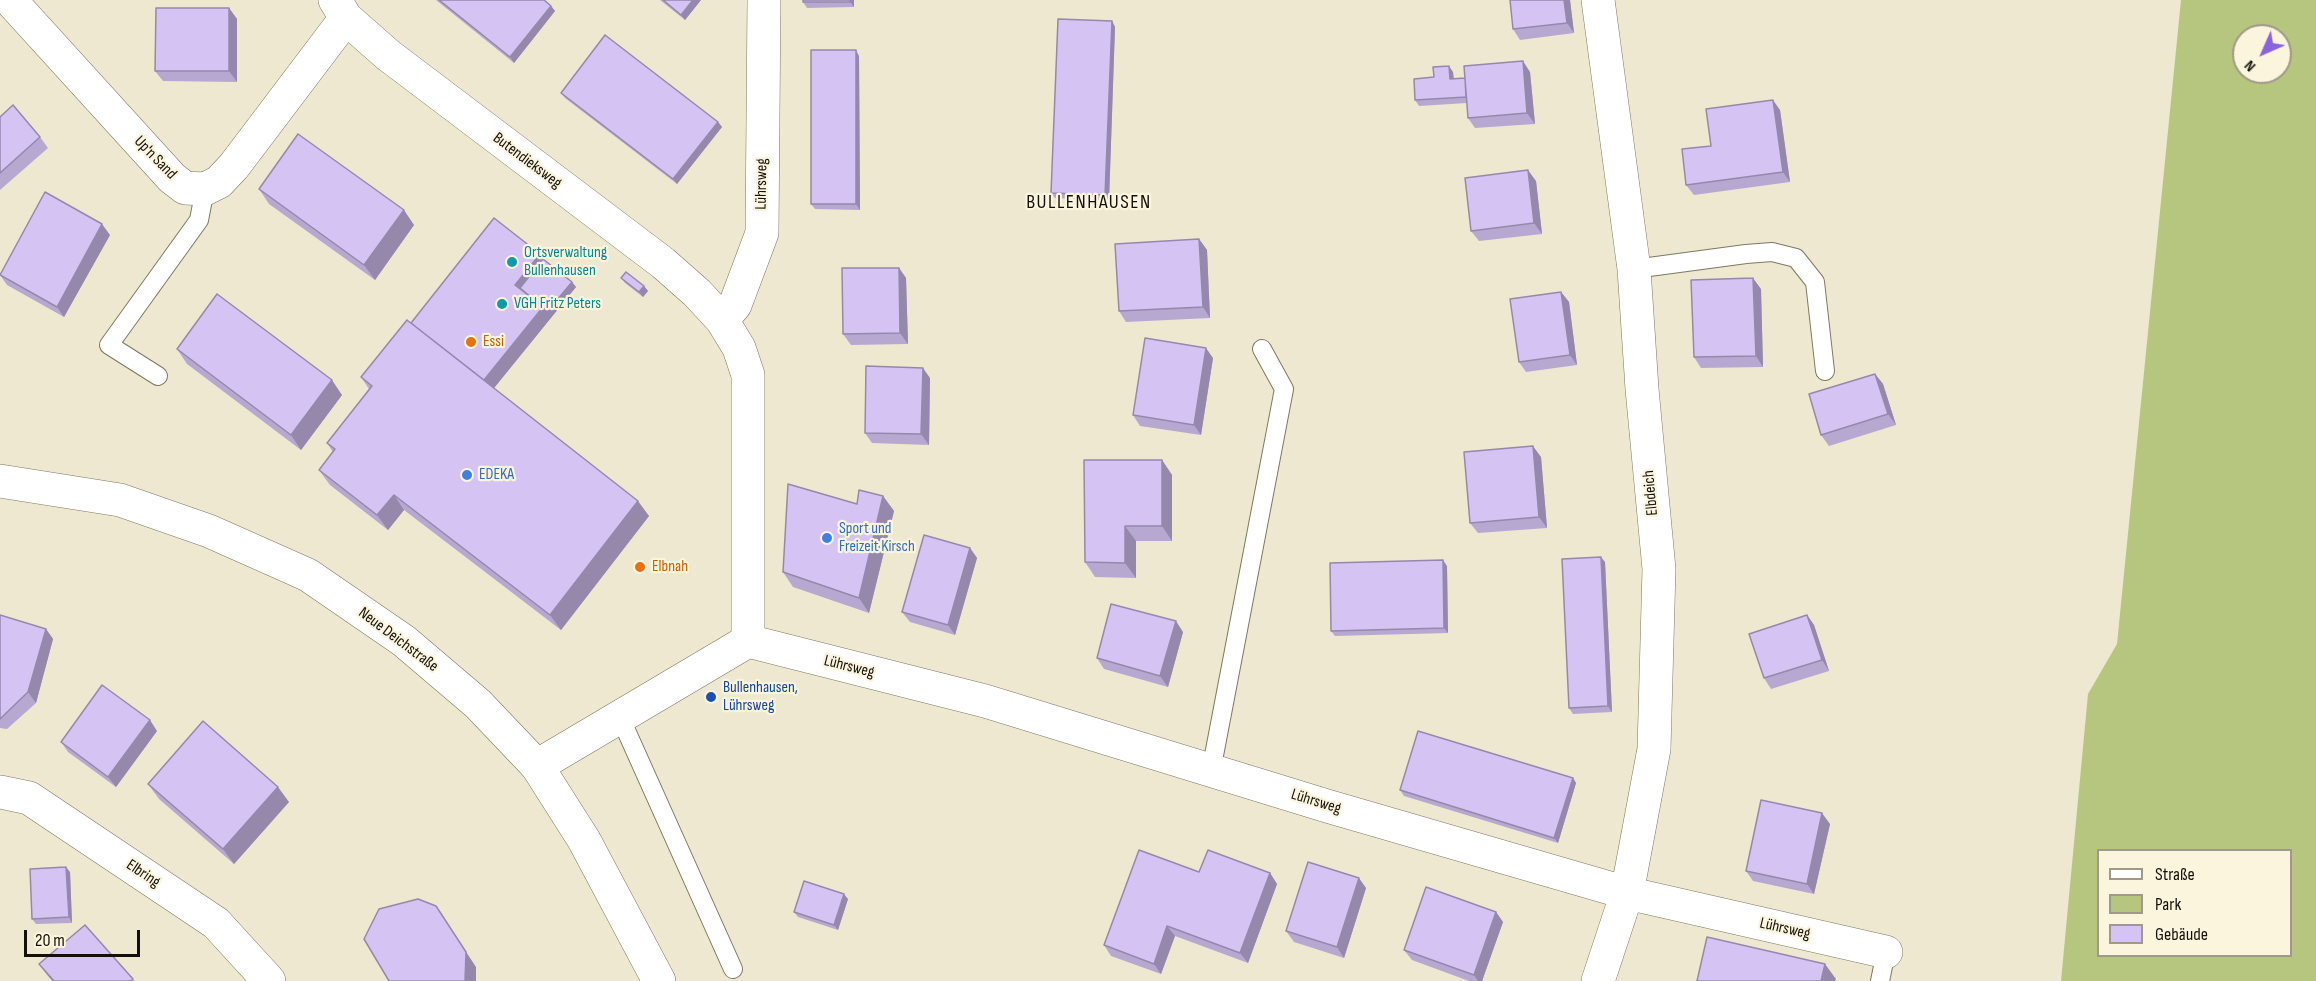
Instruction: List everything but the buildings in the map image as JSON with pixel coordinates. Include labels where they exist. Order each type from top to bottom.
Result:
[{"type":"street","name":"Up'n Sand","points":[[10,0],[172,178],[185,188],[205,189]]},
{"type":"street","name":"Lührsweg","points":[[722,320],[735,305],[762,233],[765,0]]},
{"type":"street","name":"Elbdeich","points":[[1598,0],[1634,269],[1659,569],[1654,749],[1627,893],[1598,981]]},
{"type":"street","points":[[205,189],[219,182],[234,166],[341,9]]},
{"type":"street","name":"Butendieksweg","points":[[341,9],[388,55],[663,263],[697,293],[722,320]]},
{"type":"street","points":[[537,766],[748,641],[748,375],[739,348],[722,320]]},
{"type":"street","name":"Neue Deichstraße","points":[[0,482],[120,500],[208,531],[308,575],[404,641],[478,704],[537,766],[584,840],[659,981]]},
{"type":"street","name":"Lührsweg","points":[[748,641],[985,701],[1211,771],[1883,967]]},
{"type":"street","name":"Elbring","points":[[0,792],[29,798],[216,923],[269,981]]},
{"type":"lane","points":[[158,376],[109,345],[199,220],[205,189]]},
{"type":"lane","points":[[1634,269],[1772,252],[1796,258],[1815,282],[1826,371]]},
{"type":"lane","points":[[1211,771],[1284,388],[1262,349]]},
{"type":"lane","points":[[621,717],[733,969]]},
{"type":"green space","points":[[2181,0],[2316,0],[2316,981],[2061,981],[2088,694],[2117,644]]},
{"type":"place","name":"Ortsverwaltung Bullenhausen","points":[[512,262]]},
{"type":"place","name":"VGH Fritz Peters","points":[[502,304]]},
{"type":"place","name":"Essi","points":[[471,342]]},
{"type":"place","name":"EDEKA","points":[[467,475]]},
{"type":"place","name":"Sport und Freizeit Kirsch","points":[[827,538]]},
{"type":"place","name":"Elbnah","points":[[640,567]]},
{"type":"place","name":"Bullenhausen, Lührsweg","points":[[711,697]]},
{"type":"district","name":"BULLENHAUSEN","points":[[1089,203]]}]
